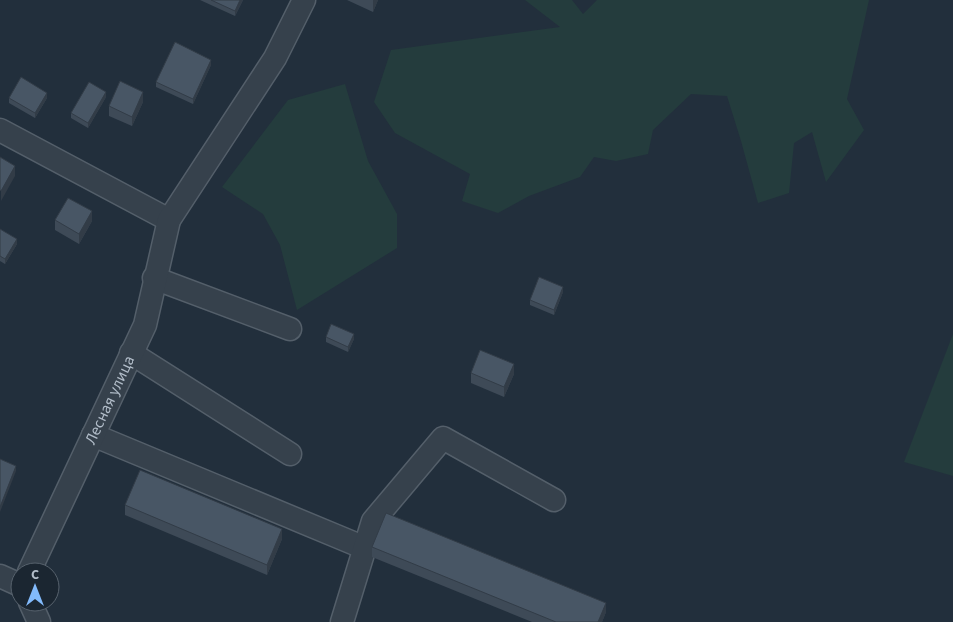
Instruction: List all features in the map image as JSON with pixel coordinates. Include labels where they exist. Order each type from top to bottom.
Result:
[{"type":"street","name":"Лесная улица","points":[[34,562],[145,325],[154,278],[169,220],[275,58],[304,0]]},
{"type":"street","points":[[0,130],[169,220]]},
{"type":"street","points":[[154,278],[290,329]]},
{"type":"street","points":[[131,353],[290,454]]},
{"type":"street","points":[[93,435],[365,548]]},
{"type":"street","points":[[342,622],[373,521],[443,438],[554,500]]},
{"type":"green space","points":[[525,0],[572,0],[583,14],[597,0],[869,0],[847,99],[864,130],[826,182],[812,132],[794,143],[789,193],[758,203],[727,96],[691,94],[653,130],[648,154],[616,161],[594,157],[580,177],[529,196],[498,213],[462,201],[470,174],[395,133],[374,102],[391,50],[560,27]]},
{"type":"green space","points":[[345,84],[368,161],[397,214],[397,248],[297,310],[280,245],[263,214],[222,187],[288,100]]},
{"type":"green space","points":[[953,334],[953,476],[904,462]]},
{"type":"building","points":[[211,0],[240,0],[235,11]]},
{"type":"building","points":[[175,42],[211,60],[193,99],[156,82]]},
{"type":"building","points":[[21,77],[47,93],[35,113],[9,98]]},
{"type":"building","points":[[120,81],[143,92],[132,117],[109,106]]},
{"type":"building","points":[[89,82],[106,92],[88,123],[71,113]]},
{"type":"building","points":[[0,157],[15,166],[1,191],[0,190]]},
{"type":"building","points":[[68,198],[92,211],[79,234],[55,220]]},
{"type":"building","points":[[0,229],[17,239],[5,259],[0,256]]},
{"type":"building","points":[[539,277],[563,287],[554,310],[530,300]]},
{"type":"building","points":[[331,324],[354,334],[348,347],[326,337]]},
{"type":"building","points":[[480,350],[514,364],[504,387],[471,373]]},
{"type":"building","points":[[0,459],[16,466],[0,507]]},
{"type":"building","points":[[140,470],[282,529],[267,565],[125,505]]},
{"type":"building","points":[[386,513],[606,603],[598,622],[556,622],[372,547]]}]
